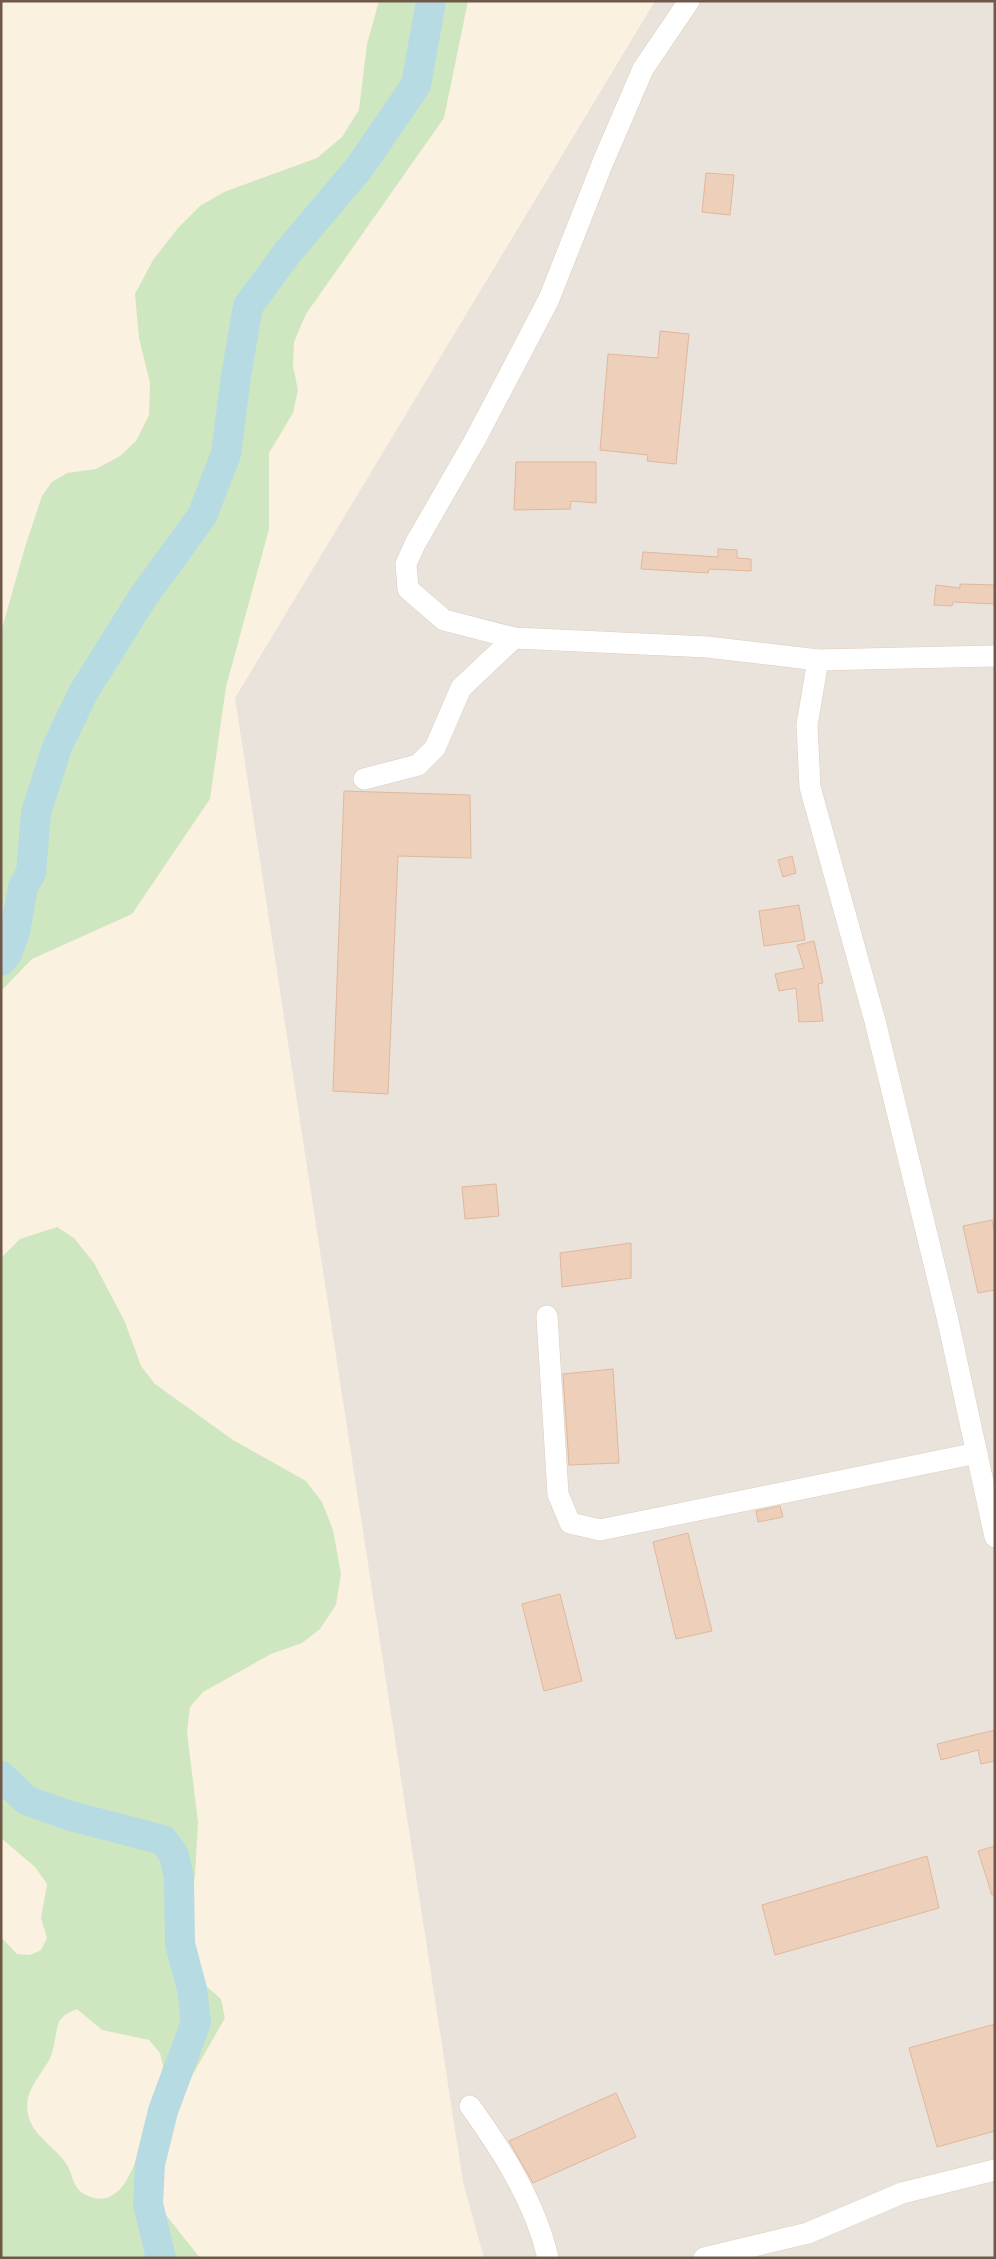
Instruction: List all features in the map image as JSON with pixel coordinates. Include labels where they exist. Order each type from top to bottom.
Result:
[{"type":"lane","points":[[689,1],[643,69],[603,162],[549,299],[476,438],[415,544],[406,564],[408,589],[444,620],[514,638],[707,647],[818,660],[995,656]]},
{"type":"lane","points":[[364,780],[418,765],[434,748],[461,688],[514,638]]},
{"type":"lane","points":[[818,660],[808,726],[810,787],[876,1021],[948,1321],[995,1537]]},
{"type":"lane","points":[[547,1316],[558,1494],[570,1523],[600,1530],[977,1453]]},
{"type":"lane","points":[[470,2106],[508,2160],[544,2240],[548,2258]]},
{"type":"lane","points":[[704,2258],[808,2233],[902,2193],[995,2170]]},
{"type":"shaded area","points":[[655,1],[995,1],[995,2258],[484,2258],[463,2182],[235,698]]},
{"type":"green space","points":[[379,1],[468,1],[444,118],[306,314],[294,342],[293,366],[298,390],[293,413],[269,453],[269,529],[226,687],[210,799],[132,914],[32,959],[1,991],[1,632],[25,547],[42,496],[52,482],[67,473],[96,469],[120,456],[136,441],[149,415],[150,383],[139,338],[135,294],[153,260],[178,228],[200,206],[224,192],[317,158],[342,137],[359,110],[367,44]]},
{"type":"green space","points":[[57,1227],[74,1238],[94,1263],[125,1322],[141,1366],[155,1384],[233,1440],[306,1481],[322,1502],[333,1530],[341,1574],[336,1605],[320,1629],[302,1643],[271,1654],[203,1692],[190,1707],[187,1732],[198,1822],[195,1875],[187,1922],[188,1946],[195,1967],[206,1986],[221,1999],[225,2018],[181,2095],[157,2186],[158,2205],[200,2258],[1,2258],[1,1937],[17,1954],[30,1955],[41,1950],[47,1938],[41,1918],[47,1884],[35,1867],[1,1838],[1,1258],[20,1239]],"holes":[[[77,2009],[102,2030],[149,2040],[160,2053],[163,2066],[147,2130],[128,2178],[116,2193],[109,2197],[98,2199],[85,2195],[78,2189],[69,2168],[34,2129],[30,2122],[27,2105],[34,2083],[51,2056],[59,2022],[63,2017]]]},
{"type":"building","points":[[706,173],[734,175],[730,215],[702,212]]},
{"type":"building","points":[[660,331],[689,334],[676,464],[647,461],[648,455],[600,450],[608,354],[658,358]]},
{"type":"building","points":[[516,462],[596,462],[596,503],[571,501],[570,509],[514,510]]},
{"type":"building","points":[[718,549],[737,550],[737,558],[751,559],[751,571],[709,569],[708,573],[641,569],[643,552],[718,557]]},
{"type":"building","points":[[960,584],[995,585],[995,604],[953,602],[952,606],[934,605],[936,585],[960,588]]},
{"type":"building","points":[[344,791],[470,795],[471,858],[398,856],[388,1094],[333,1091]]},
{"type":"building","points":[[792,856],[796,873],[783,877],[778,860]]},
{"type":"building","points":[[799,905],[805,940],[764,946],[759,911]]},
{"type":"building","points":[[814,941],[823,983],[818,984],[823,1021],[799,1022],[796,988],[779,991],[775,974],[804,968],[797,945]]},
{"type":"building","points":[[496,1184],[499,1216],[465,1219],[462,1187]]},
{"type":"building","points":[[992,1220],[995,1235],[995,1290],[978,1293],[963,1226]]},
{"type":"building","points":[[631,1243],[631,1278],[562,1287],[560,1253]]},
{"type":"building","points":[[613,1369],[619,1463],[569,1465],[563,1374]]},
{"type":"building","points":[[780,1506],[783,1517],[758,1522],[756,1511]]},
{"type":"building","points":[[688,1533],[712,1631],[676,1639],[653,1542]]},
{"type":"building","points":[[560,1594],[582,1681],[544,1691],[522,1604]]},
{"type":"building","points":[[995,1730],[995,1761],[981,1764],[978,1750],[941,1760],[937,1744]]},
{"type":"building","points":[[995,1846],[995,1894],[992,1895],[978,1851]]},
{"type":"building","points":[[927,1856],[939,1908],[775,1955],[762,1905]]},
{"type":"building","points":[[995,2024],[995,2131],[937,2147],[909,2048]]},
{"type":"building","points":[[616,2093],[636,2137],[533,2183],[509,2141]]},
{"type":"waterway","points":[[1,961],[7,954],[15,932],[23,887],[31,873],[36,813],[57,747],[83,693],[143,597],[202,516],[226,454],[236,376],[248,306],[288,252],[359,168],[416,85],[431,1]]},
{"type":"waterway","points":[[1,1776],[26,1800],[67,1815],[163,1840],[174,1855],[179,1878],[180,1944],[192,1989],[196,2022],[163,2111],[150,2164],[148,2204],[161,2258]]}]
